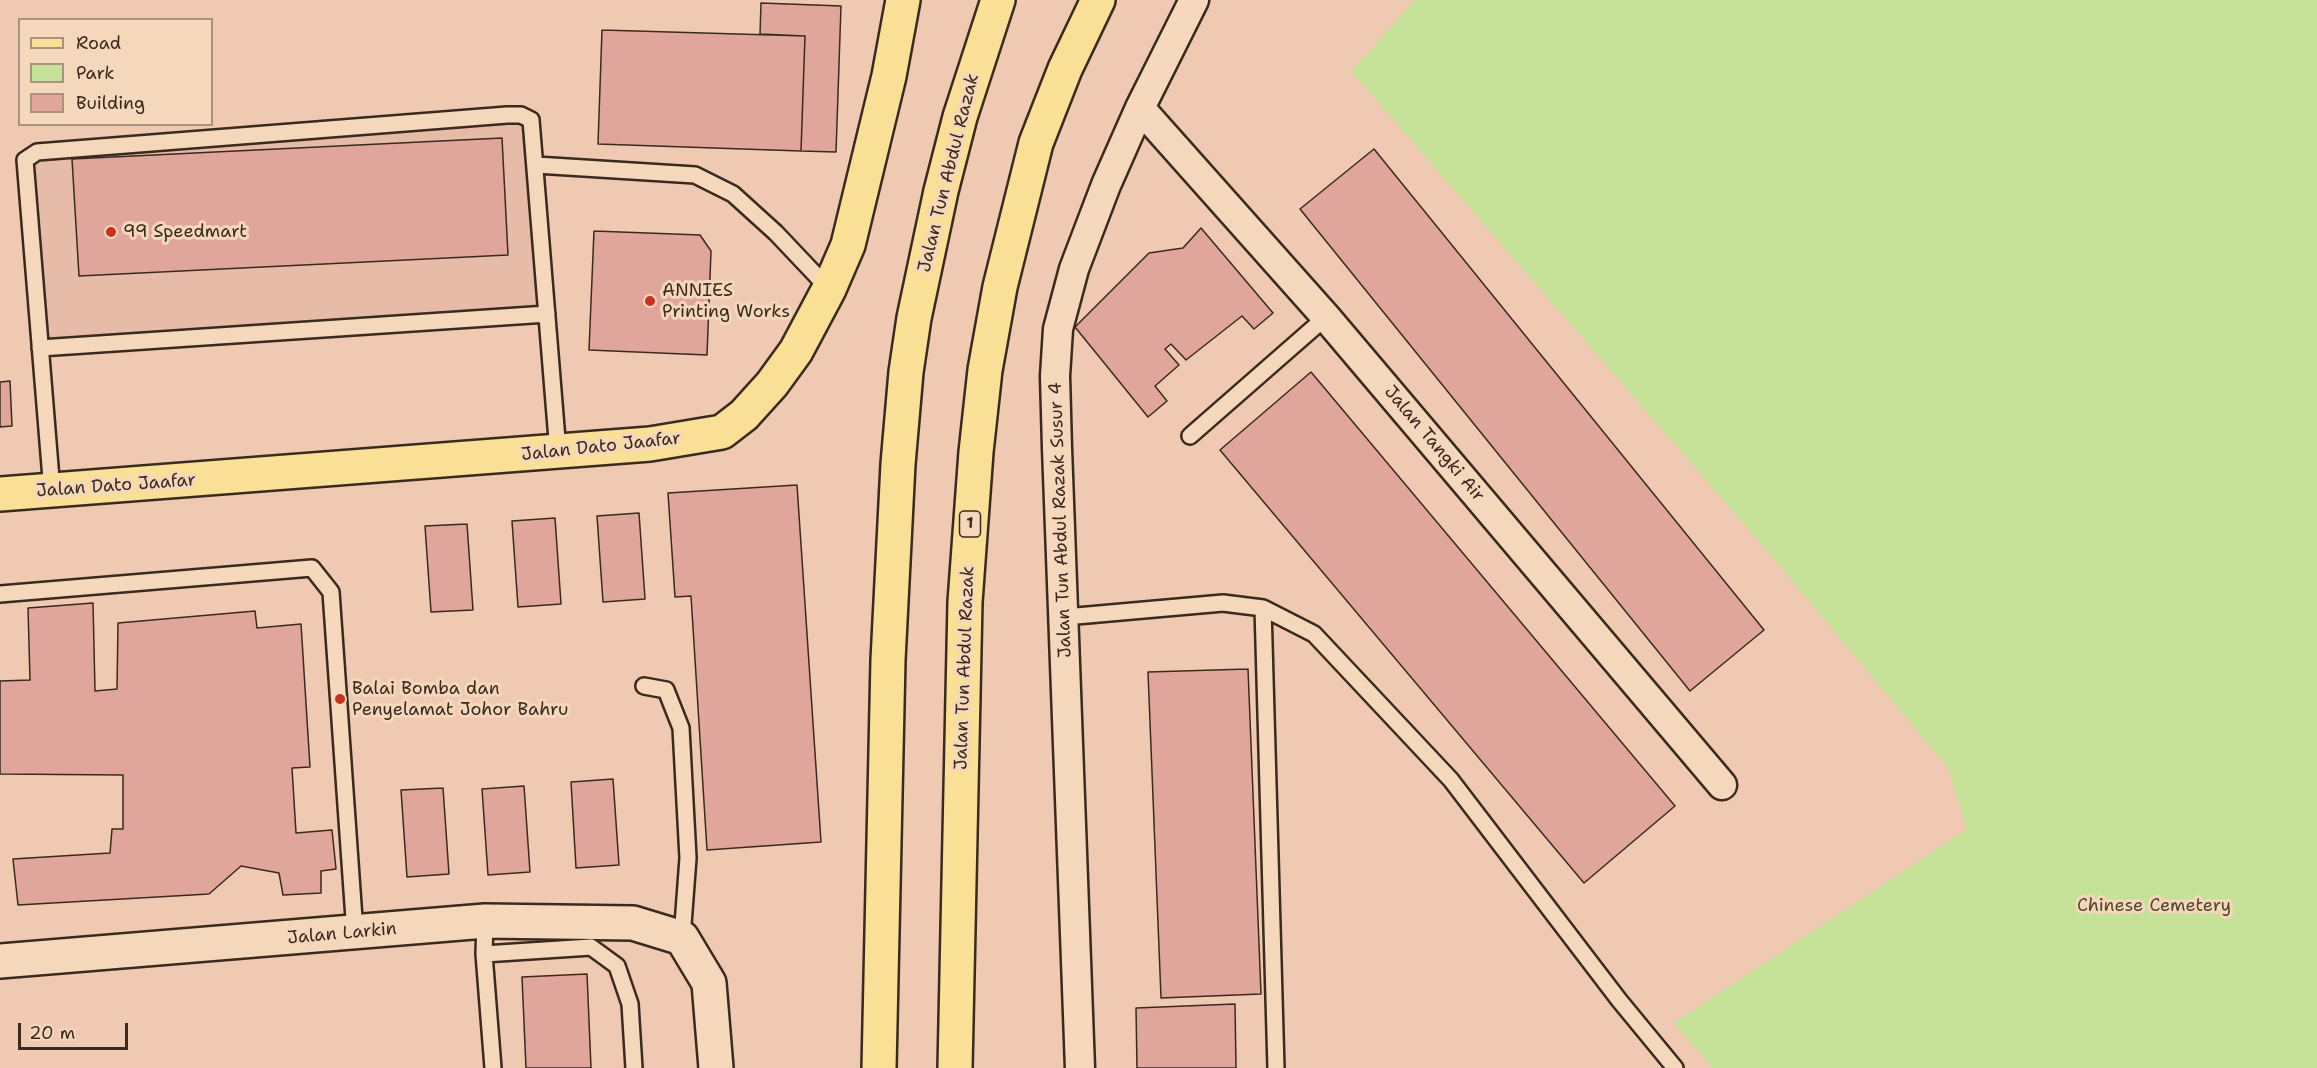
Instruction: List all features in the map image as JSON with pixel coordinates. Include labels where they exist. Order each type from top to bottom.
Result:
[{"type":"main road","name":"Jalan Dato Jaafar","points":[[0,494],[558,452],[650,444],[722,432],[744,416],[772,384],[796,351],[829,289],[848,245],[861,200],[903,0]]},
{"type":"main road","name":"Jalan Tun Abdul Razak","points":[[879,1068],[888,660],[898,464],[906,372],[914,318],[941,191],[960,117],[998,0]]},
{"type":"main road","name":"Jalan Tun Abdul Razak","points":[[955,1068],[965,602],[976,452],[985,370],[1002,277],[1036,143],[1065,69],[1098,0]]},
{"type":"street","name":"Jalan Tun Abdul Razak Susur 4","points":[[1080,1068],[1057,448],[1055,376],[1058,329],[1074,269],[1140,108],[1194,0]]},
{"type":"street","name":"Jalan Tangki Air","points":[[1140,108],[1326,317],[1722,785]]},
{"type":"street","name":"Jalan Larkin","points":[[0,961],[485,921],[633,922],[682,938]]},
{"type":"street","points":[[682,938],[709,983],[716,1068]]},
{"type":"lane","points":[[52,491],[25,173],[25,160],[37,152],[522,115],[531,120],[558,452]]},
{"type":"lane","points":[[536,165],[694,175],[733,194],[776,233],[829,289]]},
{"type":"lane","points":[[40,348],[547,314]]},
{"type":"lane","points":[[1190,436],[1326,317]]},
{"type":"lane","points":[[0,594],[312,568],[331,592],[355,933]]},
{"type":"lane","points":[[1065,617],[1223,603],[1263,608],[1314,634],[1451,780],[1619,1000],[1675,1068]]},
{"type":"lane","points":[[1263,608],[1276,1068]]},
{"type":"lane","points":[[644,686],[666,690],[681,728],[688,858],[682,938]]},
{"type":"lane","points":[[485,921],[484,954],[493,1068]]},
{"type":"lane","points":[[484,954],[591,947],[617,966],[630,1004],[634,1068]]},
{"type":"shaded area","points":[[522,123],[538,306],[48,339],[33,167],[40,159]]},
{"type":"green space","name":"Chinese Cemetery","points":[[1415,0],[2317,0],[2317,1068],[1713,1068],[1674,1023],[1967,829],[1948,768],[1763,546],[1351,71]]},
{"type":"building","points":[[761,3],[841,6],[836,152],[801,151],[805,36],[760,34]]},
{"type":"building","points":[[602,30],[805,36],[801,151],[598,144]]},
{"type":"building","points":[[502,138],[508,255],[79,276],[72,159]]},
{"type":"building","points":[[1374,149],[1764,630],[1690,691],[1300,209]]},
{"type":"building","points":[[1201,228],[1273,313],[1254,329],[1242,316],[1186,360],[1171,344],[1165,349],[1179,365],[1155,386],[1167,401],[1148,417],[1075,327],[1149,253],[1183,248]]},
{"type":"building","name":"ANNIES Printing Works","points":[[594,231],[700,235],[711,251],[707,355],[589,350]]},
{"type":"building","points":[[1311,372],[1675,806],[1584,883],[1220,450]]},
{"type":"building","points":[[10,381],[12,426],[0,427],[0,382]]},
{"type":"building","points":[[797,485],[821,842],[707,850],[691,596],[675,597],[668,493]]},
{"type":"building","points":[[639,513],[645,599],[603,602],[597,516]]},
{"type":"building","points":[[555,518],[561,604],[518,607],[512,521]]},
{"type":"building","points":[[467,524],[473,610],[431,612],[425,526]]},
{"type":"building","points":[[93,603],[95,691],[117,689],[118,623],[255,611],[257,628],[301,624],[310,767],[292,768],[296,833],[332,830],[336,869],[321,871],[321,893],[283,895],[279,873],[241,866],[209,894],[18,905],[13,859],[110,853],[112,829],[123,829],[123,775],[0,774],[0,681],[30,680],[28,608]]},
{"type":"building","points":[[1248,669],[1261,994],[1161,998],[1148,672]]},
{"type":"building","points":[[613,779],[619,865],[576,868],[571,782]]},
{"type":"building","points":[[524,786],[530,872],[488,875],[482,789]]},
{"type":"building","points":[[443,788],[449,874],[407,877],[401,790]]},
{"type":"building","points":[[587,974],[591,1068],[526,1068],[522,977]]},
{"type":"building","points":[[1235,1004],[1236,1068],[1137,1068],[1136,1008]]},
{"type":"place","name":"99 Speedmart","points":[[111,232]]},
{"type":"place","name":"ANNIES Printing Works","points":[[650,301]]},
{"type":"place","name":"Balai Bomba dan Penyelamat Johor Bahru","points":[[340,699]]}]
